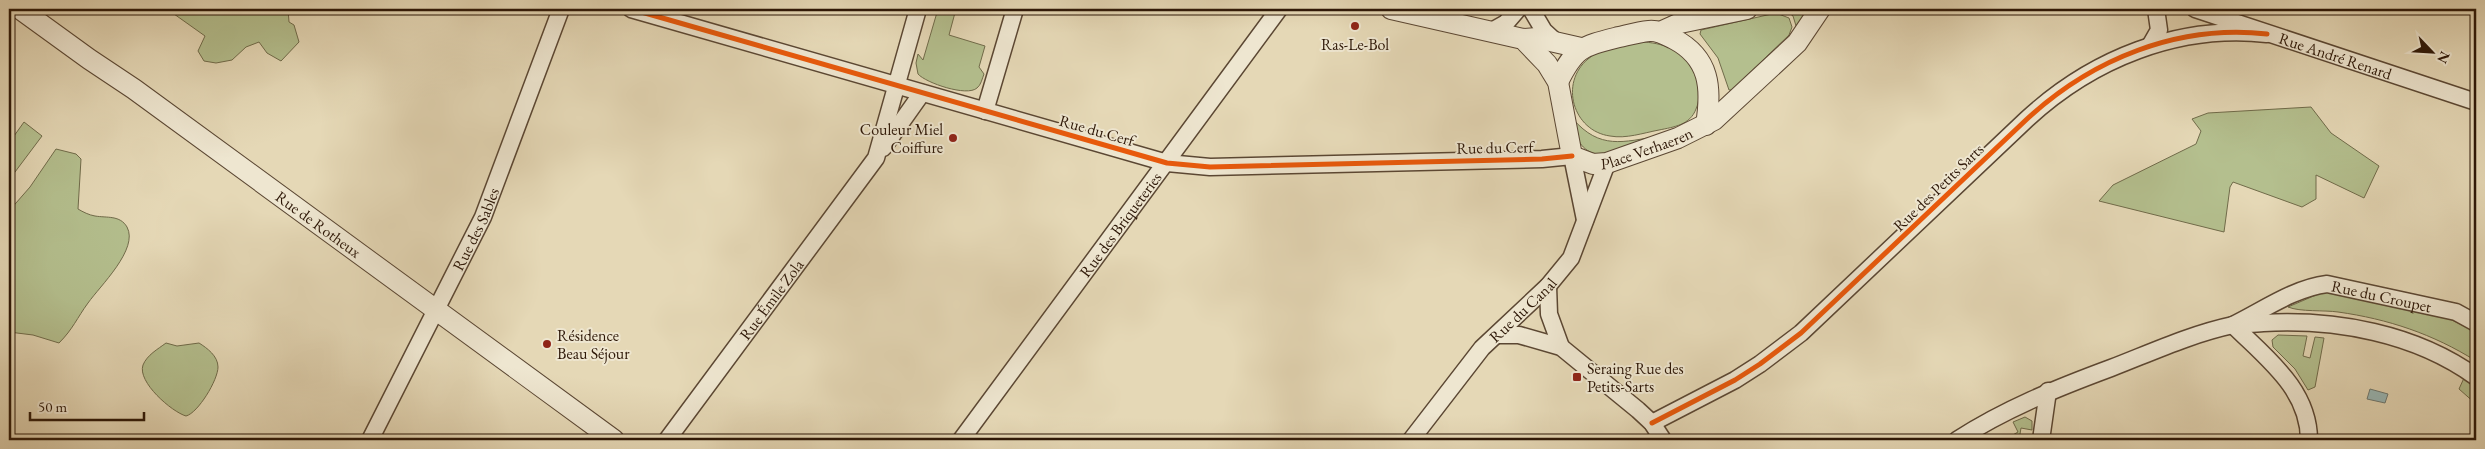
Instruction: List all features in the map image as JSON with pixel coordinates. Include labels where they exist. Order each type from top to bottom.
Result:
[{"type":"street","name":"Rue de Rotheux","points":[[20,9],[134,89],[614,440]]},
{"type":"street","name":"Rue des Sables","points":[[370,440],[483,217],[561,9]]},
{"type":"street","name":"Rue du Cerf","points":[[631,9],[1167,163],[1224,167],[1542,159],[1572,156]]},
{"type":"street","name":"Rue Émile Zola","points":[[876,158],[918,9]]},
{"type":"street","points":[[986,111],[1015,9]]},
{"type":"street","name":"Rue des Briqueteries","points":[[961,440],[1279,9]]},
{"type":"street","points":[[1391,9],[1581,48],[1649,31],[1660,32],[1680,23],[1746,9]]},
{"type":"street","name":"Place Verhaeren","points":[[1572,156],[1593,164],[1607,164],[1678,138],[1706,124],[1724,112],[1798,43],[1820,9]]},
{"type":"street","points":[[2151,44],[2158,30],[2156,9]]},
{"type":"street","name":"Rue André Renard","points":[[2195,9],[2476,102]]},
{"type":"street","points":[[1508,33],[1532,25],[1527,10]]},
{"type":"street","points":[[1508,33],[1527,10]]},
{"type":"street","points":[[1527,10],[1544,31],[1556,42]]},
{"type":"street","name":"Rue des Petits Sarts","points":[[1652,423],[1735,380],[1780,350],[1833,304],[2043,104],[2096,69],[2151,44],[2197,33],[2226,31],[2266,34]]},
{"type":"street","name":"Place Verhaeren","points":[[1660,32],[1687,47],[1704,69],[1710,90],[1706,124]]},
{"type":"street","points":[[1508,33],[1547,64],[1558,82],[1585,220]]},
{"type":"street","points":[[1558,82],[1568,61],[1581,48]]},
{"type":"street","name":"Rue Émile Zola","points":[[667,440],[922,93]]},
{"type":"street","name":"Rue du Canal","points":[[1411,440],[1471,360],[1548,286],[1571,258],[1607,164]]},
{"type":"street","name":"Rue du Croupet","points":[[1957,440],[1997,416],[2048,391],[2186,339],[2233,325],[2314,286],[2327,284],[2456,312],[2476,323]]},
{"type":"street","points":[[1548,286],[1549,314],[1561,347]]},
{"type":"street","name":"Rue du Croupet","points":[[2233,325],[2286,322],[2319,324],[2382,334],[2423,348],[2476,377]]},
{"type":"street","points":[[2233,325],[2290,383],[2306,418],[2309,440]]},
{"type":"street","points":[[1498,334],[1519,335],[1561,347],[1652,423],[1663,440]]},
{"type":"street","points":[[2041,440],[2048,391]]},
{"type":"green space","points":[[167,9],[288,9],[289,22],[294,25],[299,42],[281,61],[267,53],[259,42],[246,47],[232,60],[216,63],[204,61],[198,51],[205,36]]},
{"type":"green space","points":[[938,9],[956,9],[949,35],[985,46],[979,67],[984,74],[977,88],[965,91],[947,88],[922,78],[918,74],[916,63],[918,54],[923,60]]},
{"type":"green space","points":[[1784,9],[1814,9],[1797,29],[1793,16]]},
{"type":"green space","points":[[1776,13],[1789,18],[1792,27],[1789,35],[1732,90],[1729,90],[1718,58],[1700,34],[1701,30]]},
{"type":"green space","points":[[1645,42],[1660,44],[1674,50],[1687,61],[1696,76],[1698,84],[1699,93],[1696,109],[1690,119],[1676,126],[1622,137],[1597,132],[1579,116],[1574,105],[1572,93],[1574,80],[1579,69],[1588,59],[1600,52],[1615,47]]},
{"type":"green space","points":[[2311,107],[2331,133],[2379,166],[2364,198],[2316,175],[2316,199],[2302,207],[2233,182],[2230,187],[2224,232],[2099,201],[2113,185],[2196,144],[2201,131],[2192,119],[2208,113]]},
{"type":"green space","points":[[1573,119],[1593,136],[1603,140],[1623,141],[1659,136],[1601,157],[1593,154],[1580,143]]},
{"type":"green space","points":[[24,122],[42,136],[9,180],[9,143]]},
{"type":"green space","points":[[56,149],[76,154],[81,159],[78,209],[93,216],[121,220],[127,227],[129,236],[128,246],[116,267],[59,343],[33,335],[9,332],[9,211],[30,187]]},
{"type":"green space","points":[[2323,292],[2450,319],[2476,332],[2476,361],[2427,335],[2392,323],[2338,312],[2299,310],[2288,307]]},
{"type":"green space","points":[[2278,335],[2307,336],[2303,356],[2310,358],[2315,337],[2324,338],[2315,387],[2308,390],[2295,369],[2273,347],[2272,340]]},
{"type":"green space","points":[[166,343],[177,346],[199,343],[212,353],[218,363],[215,380],[207,395],[191,414],[186,416],[165,403],[145,380],[143,365],[153,352]]},
{"type":"green space","points":[[2464,378],[2476,387],[2476,404],[2459,389]]},
{"type":"green space","points":[[2025,417],[2032,421],[2032,430],[2021,428],[2019,440],[2004,440],[2018,432],[2013,422]]},
{"type":"water","points":[[2370,389],[2388,394],[2385,403],[2367,399]]},
{"type":"cycle path","points":[[631,9],[1167,163],[1210,167],[1542,159],[1572,156]]},
{"type":"cycle path","points":[[1652,423],[1735,380],[1801,333],[2027,119],[2079,79],[2108,63],[2138,50],[2169,41],[2201,35],[2234,32],[2267,34]]},
{"type":"place","name":"Ras-Le-Bol","points":[[1355,26]]},
{"type":"place","name":"Couleur Miel Coiffure","points":[[953,138]]},
{"type":"place","name":"Résidence Beau Séjour","points":[[547,344]]},
{"type":"place","name":"Seraing Rue des Petits-Sarts","points":[[1577,377]]}]
